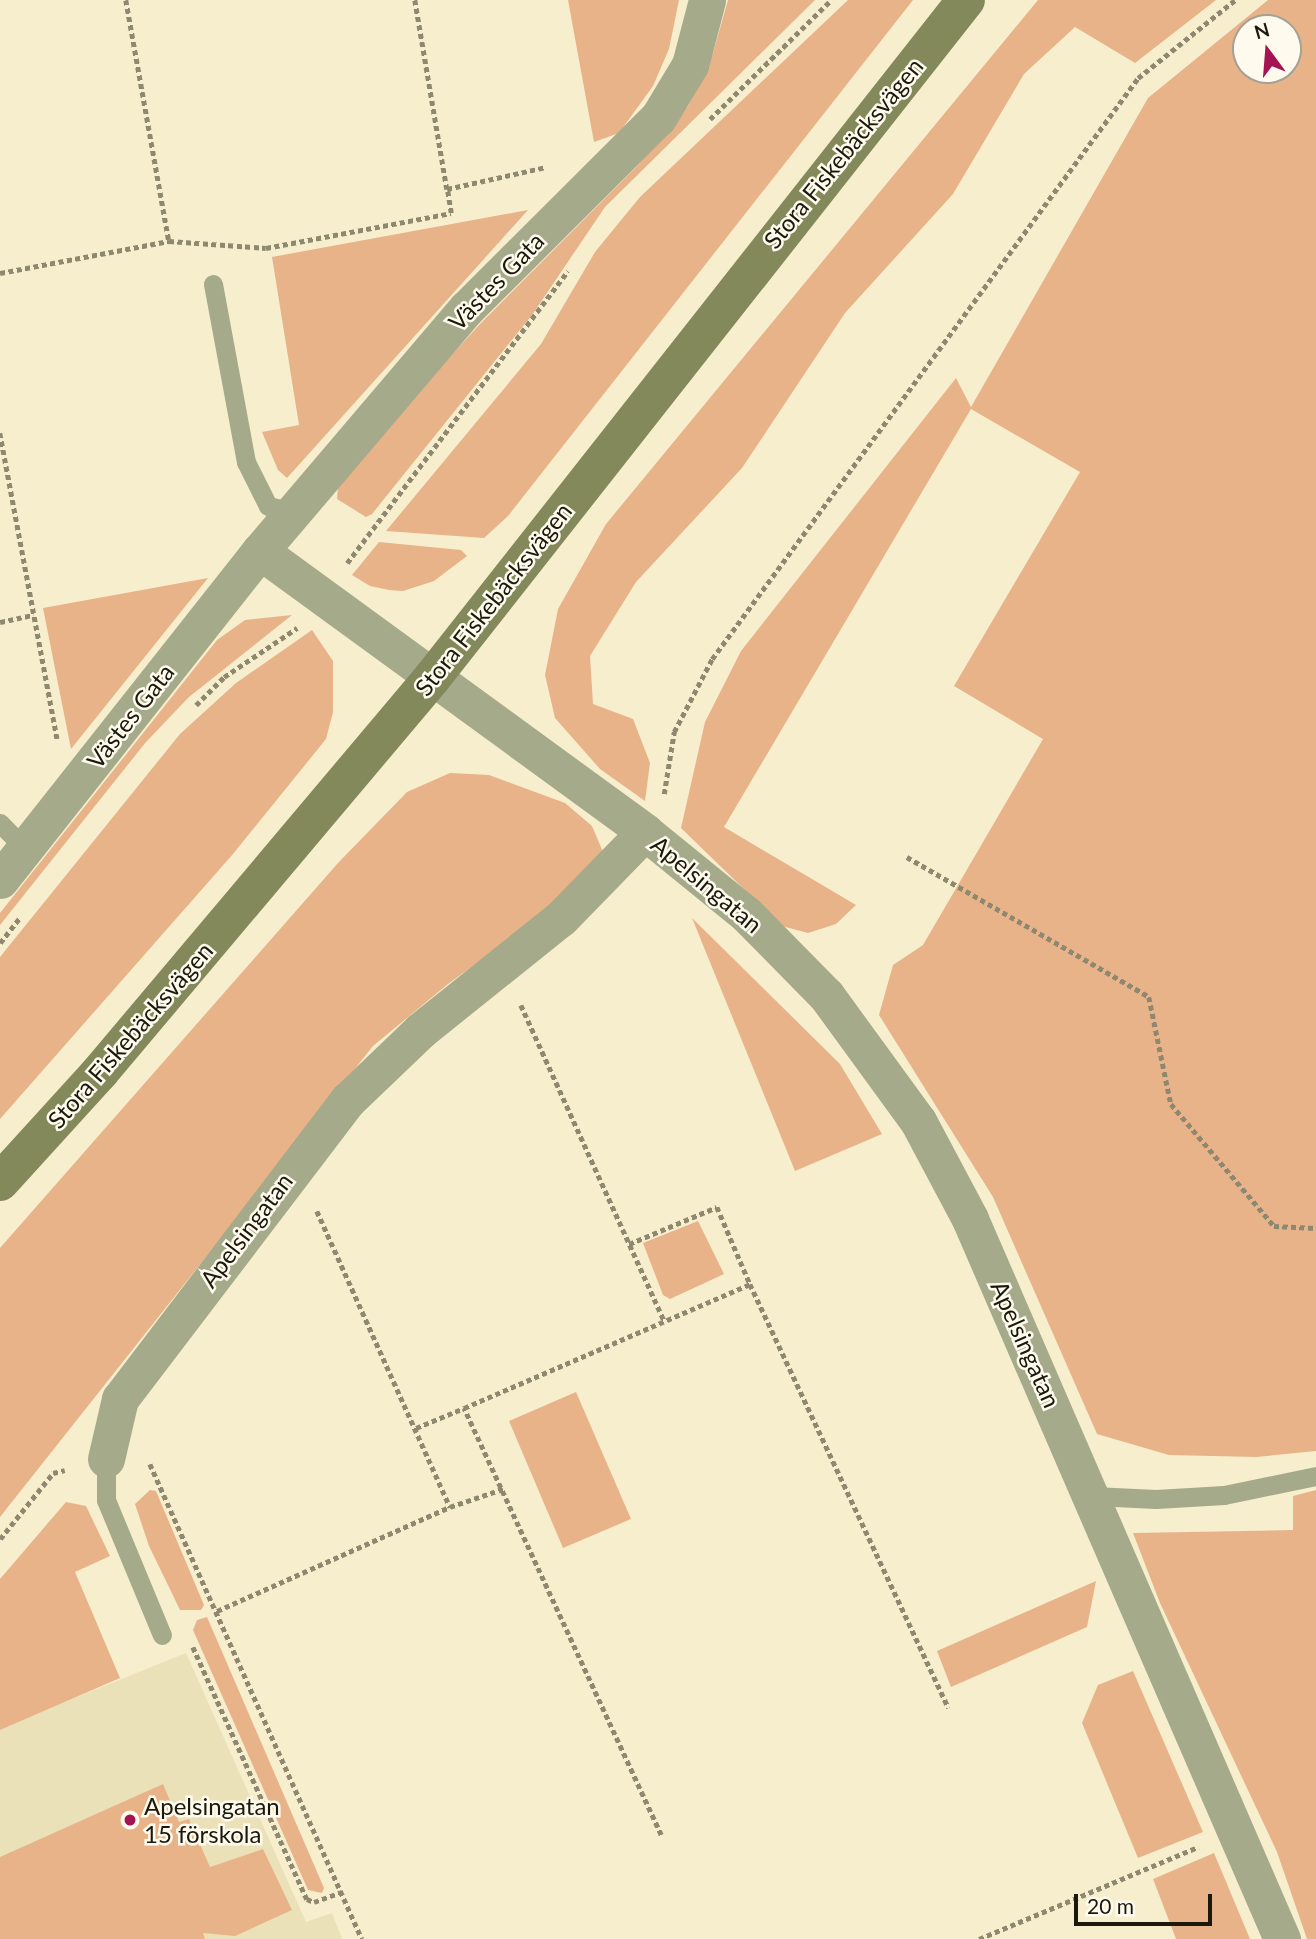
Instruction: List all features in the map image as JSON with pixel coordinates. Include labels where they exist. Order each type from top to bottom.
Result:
[{"type":"street","name":"Västes Gata","points":[[0,880],[260,551],[466,309],[610,169],[658,118],[690,65],[707,0]]},
{"type":"street","name":"Stora Fiskebäcksvägen","points":[[0,1182],[100,1072],[432,678],[966,0]]},
{"type":"street","points":[[260,551],[432,678]]},
{"type":"street","name":"Apelsingatan","points":[[432,678],[645,832],[747,914],[826,995],[918,1121],[970,1219],[1093,1496],[1282,1939]]},
{"type":"street","name":"Apelsingatan","points":[[106,1459],[120,1399],[295,1164],[348,1100],[421,1030],[561,918],[645,832]]},
{"type":"lane","points":[[213,284],[246,462],[268,506],[293,512]]},
{"type":"lane","points":[[0,823],[25,849]]},
{"type":"lane","points":[[106,1459],[106,1500],[162,1635]]},
{"type":"lane","points":[[1093,1496],[1156,1499],[1224,1494],[1316,1476]]},
{"type":"path","points":[[126,0],[169,241]]},
{"type":"path","points":[[0,273],[169,241],[279,246],[451,213],[415,0]]},
{"type":"path","points":[[702,126],[831,0]]},
{"type":"path","points":[[645,832],[663,803],[674,732],[712,659],[1138,78],[1235,0]]},
{"type":"path","points":[[447,189],[586,159],[610,169]]},
{"type":"path","points":[[0,433],[58,748]]},
{"type":"path","points":[[0,622],[33,615]]},
{"type":"path","points":[[908,857],[1149,997],[1171,1104],[1275,1226],[1316,1228]]},
{"type":"path","points":[[503,965],[664,1320]]},
{"type":"path","points":[[295,1164],[450,1507]]},
{"type":"path","points":[[629,1244],[717,1207],[750,1284],[949,1708]]},
{"type":"path","points":[[416,1428],[750,1284]]},
{"type":"path","points":[[464,1408],[495,1482],[503,1489],[662,1835]]},
{"type":"path","points":[[149,1462],[362,1939]]},
{"type":"path","points":[[0,1539],[53,1473]]},
{"type":"path","points":[[217,1611],[450,1507],[503,1489]]},
{"type":"path","points":[[162,1635],[197,1651],[307,1899],[314,1902],[342,1892]]},
{"type":"path","points":[[979,1939],[1236,1831]]},
{"type":"shaded area","points":[[568,0],[679,0],[669,49],[653,86],[619,133],[594,142]]},
{"type":"shaded area","points":[[728,0],[815,0],[605,207],[532,315],[372,514],[366,517],[337,499],[338,488],[370,444],[480,324],[639,164],[688,106],[713,53]]},
{"type":"shaded area","points":[[848,0],[913,0],[508,516],[484,538],[386,531],[541,344],[595,252],[640,197]]},
{"type":"shaded area","points":[[1038,0],[1216,0],[1135,63],[1075,27],[1024,74],[953,194],[845,313],[742,468],[636,582],[590,656],[593,704],[633,719],[650,763],[645,801],[600,769],[555,718],[545,675],[558,609],[606,524]]},
{"type":"shaded area","points":[[1268,0],[1316,0],[1316,1451],[1256,1457],[1169,1455],[1097,1434],[993,1197],[879,1015],[893,965],[923,945],[1043,739],[954,686],[1080,472],[971,409],[724,827],[856,905],[836,924],[808,933],[782,926],[681,828],[705,722],[741,651],[956,378],[971,407],[1148,98],[1232,29],[1232,84],[1302,84],[1302,14],[1251,14]]},
{"type":"shaded area","points":[[528,210],[287,478],[278,470],[262,432],[299,425],[272,257]]},
{"type":"shaded area","points":[[379,542],[461,550],[467,556],[434,581],[403,591],[389,590],[370,586],[352,575]]},
{"type":"shaded area","points":[[208,578],[71,749],[43,608]]},
{"type":"shaded area","points":[[292,615],[189,697],[146,742],[0,925],[0,913],[217,640],[245,620]]},
{"type":"shaded area","points":[[312,630],[333,661],[333,712],[326,739],[233,854],[0,1119],[0,957],[180,734],[236,683]]},
{"type":"shaded area","points":[[450,773],[489,775],[565,803],[592,826],[603,852],[546,913],[448,984],[373,1046],[0,1517],[0,1248],[338,863],[407,792]]},
{"type":"shaded area","points":[[692,918],[840,1064],[882,1134],[795,1171]]},
{"type":"shaded area","points":[[698,1221],[724,1274],[670,1299],[663,1295],[643,1243]]},
{"type":"shaded area","points":[[576,1392],[631,1519],[563,1548],[509,1421]]},
{"type":"shaded area","points":[[150,1490],[156,1491],[204,1605],[201,1610],[180,1610],[149,1546],[135,1504]]},
{"type":"shaded area","points":[[1316,1490],[1316,1939],[1307,1939],[1277,1852],[1160,1603],[1133,1533],[1293,1530],[1293,1496]]},
{"type":"shaded area","points":[[66,1502],[86,1506],[110,1556],[75,1572],[120,1678],[0,1730],[0,1579]]},
{"type":"shaded area","points":[[1096,1581],[1087,1627],[951,1687],[937,1651]]},
{"type":"shaded area","points":[[207,1617],[324,1888],[322,1893],[308,1890],[193,1630],[197,1620]]},
{"type":"shaded area","name":"Apelsingatan 15 förskola","points":[[186,1653],[306,1922],[332,1913],[342,1939],[0,1939],[0,1728]]},
{"type":"shaded area","points":[[1133,1671],[1203,1832],[1138,1858],[1082,1723],[1098,1685]]},
{"type":"shaded area","points":[[163,1784],[179,1822],[189,1819],[210,1867],[263,1849],[292,1910],[235,1936],[203,1933],[205,1939],[0,1939],[0,1857]]},
{"type":"shaded area","points":[[1214,1853],[1250,1939],[1176,1939],[1153,1879]]},
{"type":"place","name":"Apelsingatan 15 förskola","points":[[130,1820]]}]
